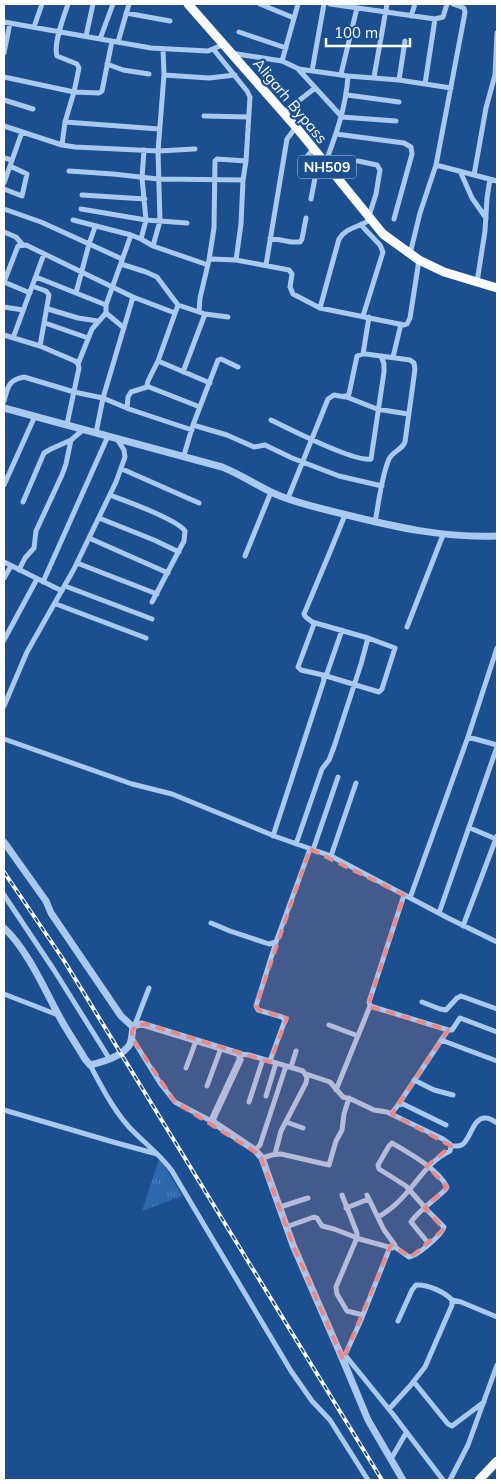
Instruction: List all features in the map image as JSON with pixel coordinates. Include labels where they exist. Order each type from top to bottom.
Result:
[{"type":"highway","name":"Aligarh Bypass","points":[[192,6],[218,48],[231,53],[296,127],[311,150],[325,165],[367,221],[420,260],[444,272],[497,288]]},
{"type":"highway","points":[[479,1480],[497,1461]]},
{"type":"street","points":[[34,27],[42,4]]},
{"type":"street","points":[[62,145],[65,122],[74,92],[79,65],[57,56],[56,52],[68,4]]},
{"type":"street","points":[[86,36],[94,4]]},
{"type":"street","points":[[100,39],[112,4]]},
{"type":"street","points":[[4,77],[74,92],[95,94],[102,91],[107,64],[129,4]]},
{"type":"street","points":[[260,4],[267,5],[294,18]]},
{"type":"street","points":[[282,61],[298,4]]},
{"type":"street","points":[[312,71],[324,4]]},
{"type":"street","points":[[330,4],[435,19],[443,17],[447,4]]},
{"type":"street","points":[[374,77],[387,4]]},
{"type":"street","points":[[411,16],[415,4]]},
{"type":"street","points":[[410,254],[420,213],[436,164],[465,12],[464,8],[453,4]]},
{"type":"street","points":[[341,74],[356,8]]},
{"type":"street","points":[[126,13],[170,21]]},
{"type":"street","points":[[425,84],[435,19]]},
{"type":"street","points":[[4,22],[151,48],[200,51],[218,48],[250,97],[241,224],[236,260]]},
{"type":"street","points":[[4,53],[10,23]]},
{"type":"street","points":[[239,32],[286,48]]},
{"type":"street","points":[[474,175],[486,108],[495,75],[497,33]]},
{"type":"street","points":[[399,80],[405,40]]},
{"type":"street","points":[[153,246],[160,221],[158,151],[164,75],[164,49]]},
{"type":"street","points":[[231,53],[282,61],[299,69],[451,88]]},
{"type":"street","points":[[107,64],[123,70],[149,74]]},
{"type":"street","points":[[299,69],[314,88],[342,117],[396,121]]},
{"type":"street","points":[[164,75],[209,78],[235,75]]},
{"type":"street","points":[[325,165],[342,117],[347,95],[348,76]]},
{"type":"street","points":[[283,113],[314,88]]},
{"type":"street","points":[[347,95],[399,102]]},
{"type":"street","points":[[4,100],[33,109]]},
{"type":"street","points":[[204,116],[249,117]]},
{"type":"street","points":[[65,122],[159,129]]},
{"type":"street","points":[[4,126],[62,145],[75,147],[158,151],[196,148]]},
{"type":"street","points":[[266,265],[287,139],[296,127]]},
{"type":"street","points":[[4,183],[22,132]]},
{"type":"street","points":[[336,134],[404,143],[411,147],[410,161],[394,219]]},
{"type":"street","points":[[142,239],[146,220],[142,178],[144,150]]},
{"type":"street","points":[[311,150],[305,158],[316,173],[311,198]]},
{"type":"street","points":[[4,158],[28,174],[22,196],[4,190]]},
{"type":"street","points":[[183,372],[202,313],[200,298],[209,263],[214,228],[215,161],[217,159],[246,161]]},
{"type":"street","points":[[358,161],[377,165],[380,170],[376,194],[367,221],[383,252],[366,317],[363,354]]},
{"type":"street","points":[[436,164],[497,181]]},
{"type":"street","points":[[69,171],[158,179],[243,180]]},
{"type":"street","points":[[460,171],[472,198],[486,218]]},
{"type":"street","points":[[477,282],[490,179]]},
{"type":"street","points":[[82,195],[145,199]]},
{"type":"street","points":[[4,209],[41,222],[157,277],[178,305],[202,313],[228,317]]},
{"type":"street","points":[[81,209],[146,220],[187,223]]},
{"type":"street","points":[[270,238],[300,242],[306,218]]},
{"type":"street","points":[[73,220],[131,235],[153,246],[209,263]]},
{"type":"street","points":[[320,308],[339,239],[347,230],[367,221]]},
{"type":"street","points":[[76,293],[95,226]]},
{"type":"street","points":[[4,232],[16,237],[22,244],[112,288],[175,313]]},
{"type":"street","points":[[78,364],[92,329],[106,313],[106,305],[131,235]]},
{"type":"street","points":[[22,244],[18,246],[4,282],[30,293]]},
{"type":"street","points":[[13,338],[44,254]]},
{"type":"street","points":[[209,263],[212,259],[236,260],[291,271],[290,287],[293,294],[320,308],[407,324],[410,318],[420,260]]},
{"type":"street","points":[[36,277],[106,305]]},
{"type":"street","points":[[32,286],[46,291],[49,295],[40,346]]},
{"type":"street","points":[[96,433],[103,398],[133,297]]},
{"type":"street","points":[[147,386],[178,305]]},
{"type":"street","points":[[4,307],[23,310]]},
{"type":"street","points":[[48,309],[78,318],[98,321]]},
{"type":"street","points":[[106,313],[124,328]]},
{"type":"street","points":[[45,323],[88,338]]},
{"type":"street","points":[[393,357],[401,324]]},
{"type":"street","points":[[4,335],[40,346],[78,364],[80,368],[67,424]]},
{"type":"street","points":[[343,396],[349,394],[357,356],[363,354],[393,357],[410,360],[414,363],[415,368],[404,444],[390,458],[375,522]]},
{"type":"street","points":[[271,420],[352,456],[369,460],[372,457],[380,410],[384,372],[381,356]]},
{"type":"street","points":[[184,455],[218,360],[221,359],[238,367]]},
{"type":"street","points":[[158,361],[210,383]]},
{"type":"street","points":[[4,401],[10,384],[16,378],[24,377],[74,392],[103,398],[127,408],[193,428],[227,435],[254,447],[265,445],[339,476],[382,486]]},
{"type":"street","points":[[127,408],[129,394],[147,386],[200,407]]},
{"type":"street","points":[[288,498],[328,399],[334,395],[343,396],[380,410],[408,414]]},
{"type":"street","points":[[4,408],[184,455],[233,471],[270,492],[345,515],[443,535],[497,536]]},
{"type":"street","points":[[4,485],[35,416]]},
{"type":"street","points":[[23,502],[44,453],[71,440],[84,429]]},
{"type":"street","points":[[43,582],[108,436]]},
{"type":"street","points":[[4,706],[27,652],[43,622],[56,604],[122,469],[125,453],[117,439]]},
{"type":"street","points":[[19,570],[25,558],[34,548],[36,531],[65,468],[71,440]]},
{"type":"street","points":[[122,469],[198,503]]},
{"type":"street","points":[[245,556],[270,492]]},
{"type":"street","points":[[110,495],[170,519],[180,525],[185,531],[186,534],[179,552],[152,602]]},
{"type":"street","points":[[312,622],[313,626],[298,667],[301,670],[376,692],[381,690],[395,647],[312,622],[304,614],[345,515]]},
{"type":"street","points":[[99,518],[179,552]]},
{"type":"street","points":[[407,627],[443,535]]},
{"type":"street","points":[[89,538],[168,573]]},
{"type":"street","points":[[4,562],[43,582],[152,620]]},
{"type":"street","points":[[77,563],[156,594]]},
{"type":"street","points":[[4,578],[10,566]]},
{"type":"street","points":[[4,640],[37,579]]},
{"type":"street","points":[[56,604],[146,638]]},
{"type":"street","points":[[273,836],[325,676],[342,630]]},
{"type":"street","points":[[296,844],[322,769],[331,755],[368,638]]},
{"type":"street","points":[[410,898],[468,737],[497,648]]},
{"type":"street","points":[[439,913],[497,746],[468,737]]},
{"type":"street","points":[[4,739],[132,784],[172,794],[273,836],[331,856],[497,942]]},
{"type":"street","points":[[266,1096],[273,1062],[286,1020],[258,1010],[256,1006],[276,942],[338,778]]},
{"type":"street","points":[[331,856],[356,783]]},
{"type":"street","points":[[463,926],[497,837],[470,828]]},
{"type":"street","points":[[4,842],[121,1016],[133,1028]]},
{"type":"street","points":[[4,895],[109,1058]]},
{"type":"street","points":[[336,1090],[370,1006],[369,1002],[404,895]]},
{"type":"street","points":[[211,923],[269,944],[276,942]]},
{"type":"street","points":[[4,928],[24,952],[58,1015],[122,1118],[160,1155],[168,1166],[291,1371],[312,1401],[330,1420],[368,1480]]},
{"type":"street","points":[[90,1065],[116,1056],[129,1045],[133,1028],[150,988]]},
{"type":"street","points":[[4,994],[58,1015]]},
{"type":"street","points":[[422,1002],[446,1010],[456,998],[461,996],[497,1009]]},
{"type":"street","points":[[370,1006],[448,1030],[452,1030],[460,1018],[497,1032]]},
{"type":"street","points":[[133,1028],[136,1025],[146,1024],[196,1041],[303,1072],[330,1082],[341,1096],[349,1098],[367,1108],[385,1111],[443,1139],[452,1146],[463,1144],[477,1122],[482,1118],[488,1118],[497,1123]]},
{"type":"street","points":[[329,1025],[358,1036]]},
{"type":"street","points":[[391,1114],[448,1030]]},
{"type":"street","points":[[132,1038],[175,1102],[213,1122],[255,1150],[262,1158],[299,1260],[344,1357],[368,1420],[404,1480]]},
{"type":"street","points":[[441,1040],[497,1061]]},
{"type":"street","points":[[186,1068],[196,1041]]},
{"type":"street","points":[[208,1086],[221,1048]]},
{"type":"street","points":[[255,1150],[260,1145],[288,1067],[296,1051]]},
{"type":"street","points":[[213,1122],[213,1118],[240,1060],[240,1054]]},
{"type":"street","points":[[248,1102],[263,1059]]},
{"type":"street","points":[[275,1154],[281,1131],[306,1083],[306,1074]]},
{"type":"street","points":[[414,1080],[434,1090],[453,1095]]},
{"type":"street","points":[[262,1158],[282,1154],[329,1165],[336,1141],[342,1130],[349,1098]]},
{"type":"street","points":[[398,1105],[403,1104],[446,1126]]},
{"type":"street","points":[[4,1110],[160,1155]]},
{"type":"street","points":[[286,1122],[303,1128]]},
{"type":"street","points":[[286,1227],[316,1218],[322,1226],[357,1238],[393,1247],[411,1257],[429,1244],[444,1228],[425,1208],[405,1185],[378,1168],[378,1162],[388,1146],[394,1144],[428,1166],[447,1187],[445,1190],[425,1208],[411,1222],[429,1244]]},
{"type":"street","points":[[378,1217],[394,1206],[428,1166],[450,1151],[452,1146]]},
{"type":"street","points":[[342,1194],[357,1238],[336,1287],[336,1292],[347,1311],[363,1315]]},
{"type":"street","points":[[344,1357],[393,1247],[396,1245],[384,1230],[368,1197],[346,1208]]},
{"type":"street","points":[[280,1207],[308,1198]]},
{"type":"street","points":[[398,1321],[416,1285],[423,1285],[452,1300],[497,1317]]},
{"type":"street","points":[[389,1409],[414,1382],[427,1364],[452,1305],[452,1300]]},
{"type":"street","points":[[344,1357],[389,1409],[443,1480]]},
{"type":"street","points":[[450,1480],[468,1445],[497,1366]]},
{"type":"street","points":[[414,1382],[448,1424],[452,1426],[484,1401]]},
{"type":"street","points":[[391,1459],[406,1433]]},
{"type":"highlighted area","points":[[310,849],[404,895],[368,1006],[448,1030],[392,1114],[451,1146],[427,1166],[447,1187],[425,1208],[444,1229],[411,1257],[391,1245],[343,1360],[293,1245],[260,1155],[175,1102],[132,1038],[132,1031],[136,1025],[146,1024],[270,1062],[287,1018],[260,1011],[256,1006]]},
{"type":"green space","points":[[159,1159],[182,1196],[142,1211]]},
{"type":"railway","points":[[4,872],[63,959],[382,1480]]}]
